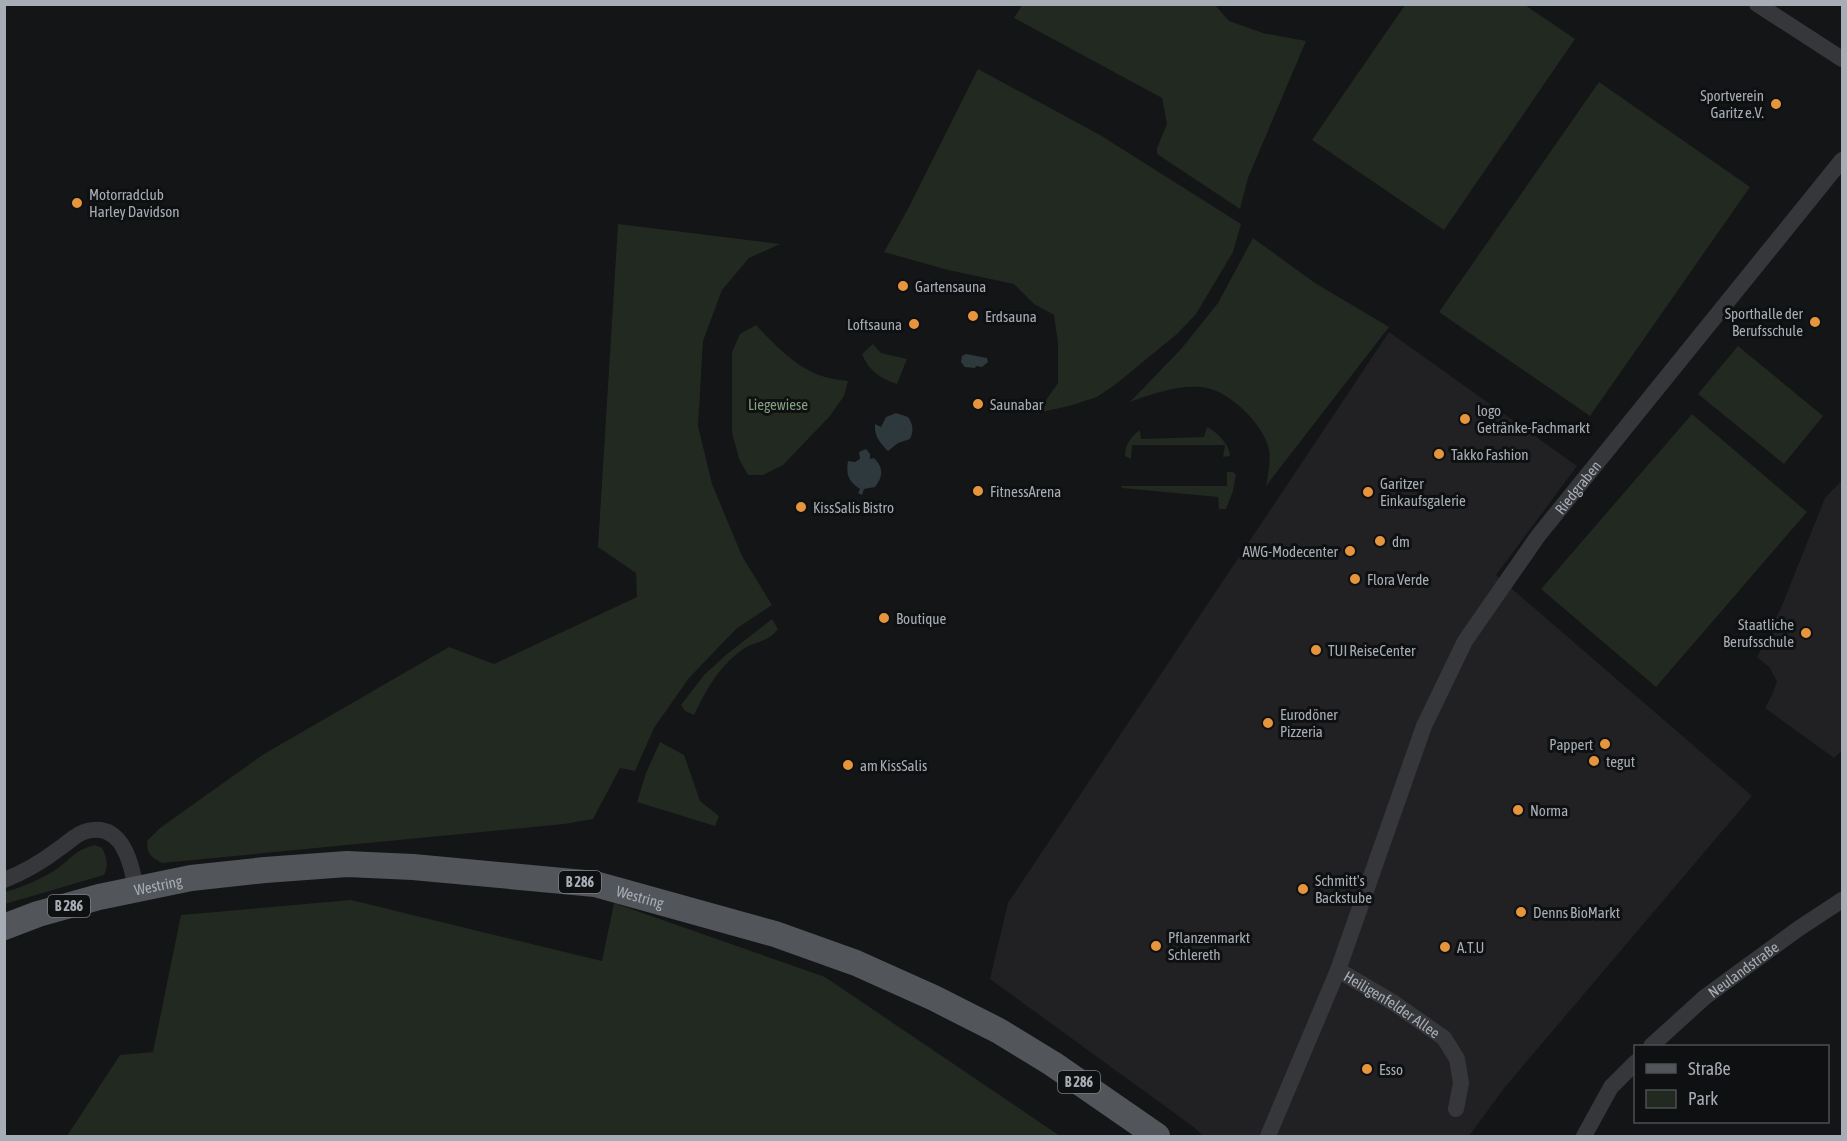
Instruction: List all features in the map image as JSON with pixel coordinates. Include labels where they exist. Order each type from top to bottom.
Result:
[{"type":"main road","name":"Westring","points":[[4,927],[99,897],[191,878],[347,864],[413,867],[596,884],[775,934],[856,963],[934,998],[999,1031],[1053,1064],[1157,1137]]},
{"type":"street","points":[[1757,4],[1842,59]]},
{"type":"street","name":"Riedgraben","points":[[1380,853],[1424,726],[1465,641],[1485,610],[1538,536],[1842,160]]},
{"type":"street","points":[[4,880],[22,873],[88,830],[110,834],[121,841],[133,872],[136,890]]},
{"type":"street","name":"Heiligenfelder Allee","points":[[1269,1137],[1338,970],[1380,853]]},
{"type":"street","name":"Neulandstraße","points":[[1653,1045],[1705,997],[1842,900]]},
{"type":"street","name":"Heiligenfelder Allee","points":[[1338,970],[1394,1003],[1444,1038],[1457,1059],[1461,1083],[1456,1109]]},
{"type":"street","points":[[1584,1137],[1611,1087],[1634,1063]]},
{"type":"shaded area","points":[[1389,332],[1577,466],[1496,575],[1752,796],[1505,1087],[1469,1136],[1203,1136],[990,979],[1008,903]]},
{"type":"shaded area","points":[[966,354],[987,358],[988,362],[982,367],[965,367],[961,362],[962,356]]},
{"type":"shaded area","points":[[896,413],[908,417],[912,425],[912,433],[910,439],[898,443],[888,451],[878,439],[875,424],[881,427],[886,417]]},
{"type":"shaded area","points":[[866,449],[870,454],[870,459],[874,458],[880,465],[881,472],[880,480],[875,487],[864,489],[862,495],[858,493],[860,489],[849,477],[847,466],[848,461],[855,462],[860,459],[859,452]]},
{"type":"shaded area","name":"Staatliche Berufsschule","points":[[1842,480],[1842,751],[1834,758],[1765,708],[1777,682],[1770,668],[1757,657],[1781,608],[1825,498]]},
{"type":"green space","points":[[1022,5],[1215,5],[1229,21],[1263,33],[1306,41],[1248,178],[1240,209],[1157,154],[1157,148],[1167,124],[1162,98],[1014,18]]},
{"type":"green space","points":[[1405,5],[1525,5],[1575,39],[1444,230],[1312,140]]},
{"type":"green space","points":[[978,69],[1100,135],[1241,224],[1233,252],[1196,314],[1177,334],[1116,384],[1097,397],[1069,406],[1037,413],[1058,383],[1058,343],[1054,315],[1034,304],[1014,284],[948,270],[884,252]]},
{"type":"green space","points":[[1599,82],[1750,187],[1590,416],[1439,312]]},
{"type":"green space","points":[[618,224],[780,244],[749,258],[722,290],[703,341],[698,426],[712,484],[742,556],[772,605],[736,629],[689,678],[654,728],[635,771],[620,768],[593,819],[564,824],[162,863],[155,859],[150,855],[147,841],[160,828],[264,754],[449,647],[494,664],[637,597],[636,573],[598,547]]},
{"type":"green space","points":[[1253,238],[1315,283],[1389,327],[1266,486],[1270,458],[1266,440],[1252,419],[1222,394],[1201,387],[1183,387],[1130,402],[1182,348],[1218,303]]},
{"type":"green space","name":"Liegewiese","points":[[756,325],[787,355],[805,368],[825,377],[848,381],[844,396],[830,416],[783,465],[763,475],[748,475],[739,459],[732,432],[732,352],[740,334]]},
{"type":"green space","points":[[873,344],[881,353],[907,359],[897,384],[876,373],[865,360],[862,354]]},
{"type":"green space","points":[[1738,346],[1823,416],[1784,464],[1698,394]]},
{"type":"green space","points":[[1692,414],[1807,512],[1656,687],[1541,589]]},
{"type":"green space","points":[[1207,427],[1222,439],[1228,448],[1230,456],[1223,457],[1225,445],[1132,445],[1131,459],[1125,456],[1129,441],[1140,430],[1141,439],[1204,437]]},
{"type":"green space","points":[[1227,472],[1233,472],[1236,475],[1226,509],[1219,509],[1218,497],[1122,488],[1121,486],[1227,486]]},
{"type":"green space","points":[[772,619],[778,629],[774,634],[747,647],[726,664],[703,697],[694,715],[685,711],[681,705],[704,675]]},
{"type":"green space","points":[[660,742],[684,755],[700,801],[719,816],[715,826],[637,802],[646,773]]},
{"type":"green space","points":[[95,845],[102,848],[106,858],[107,865],[104,875],[5,904],[5,892],[46,876],[78,852]]},
{"type":"green space","points":[[351,900],[602,961],[614,903],[825,977],[1060,1136],[67,1136],[120,1055],[153,1052],[181,915]]},
{"type":"place","name":"Sportverein Garitz e.V.","points":[[1776,104]]},
{"type":"place","name":"Motorradclub Harley Davidson","points":[[77,203]]},
{"type":"place","name":"Gartensauna","points":[[903,286]]},
{"type":"place","name":"Erdsauna","points":[[973,316]]},
{"type":"place","name":"Sporthalle der Berufsschule","points":[[1815,322]]},
{"type":"place","name":"Loftsauna","points":[[914,324]]},
{"type":"place","name":"Saunabar","points":[[978,404]]},
{"type":"place","name":"logo Getränke-Fachmarkt","points":[[1465,419]]},
{"type":"place","name":"Takko Fashion","points":[[1439,454]]},
{"type":"place","name":"FitnessArena","points":[[978,491]]},
{"type":"place","name":"Garitzer Einkaufsgalerie","points":[[1368,492]]},
{"type":"place","name":"KissSalis Bistro","points":[[801,507]]},
{"type":"place","name":"dm","points":[[1380,541]]},
{"type":"place","name":"AWG-Modecenter","points":[[1350,551]]},
{"type":"place","name":"Flora Verde","points":[[1355,579]]},
{"type":"place","name":"Boutique","points":[[884,618]]},
{"type":"place","name":"Staatliche Berufsschule","points":[[1806,633]]},
{"type":"place","name":"TUI ReiseCenter","points":[[1316,650]]},
{"type":"place","name":"Eurodöner Pizzeria","points":[[1268,723]]},
{"type":"place","name":"Pappert","points":[[1605,744]]},
{"type":"place","name":"tegut","points":[[1594,761]]},
{"type":"place","name":"am KissSalis","points":[[848,765]]},
{"type":"place","name":"Norma","points":[[1518,810]]},
{"type":"place","name":"Schmitt's Backstube","points":[[1303,889]]},
{"type":"place","name":"Denns BioMarkt","points":[[1521,912]]},
{"type":"place","name":"Pflanzenmarkt Schlereth","points":[[1156,946]]},
{"type":"place","name":"A.T.U","points":[[1445,947]]},
{"type":"place","name":"Esso","points":[[1367,1069]]}]
